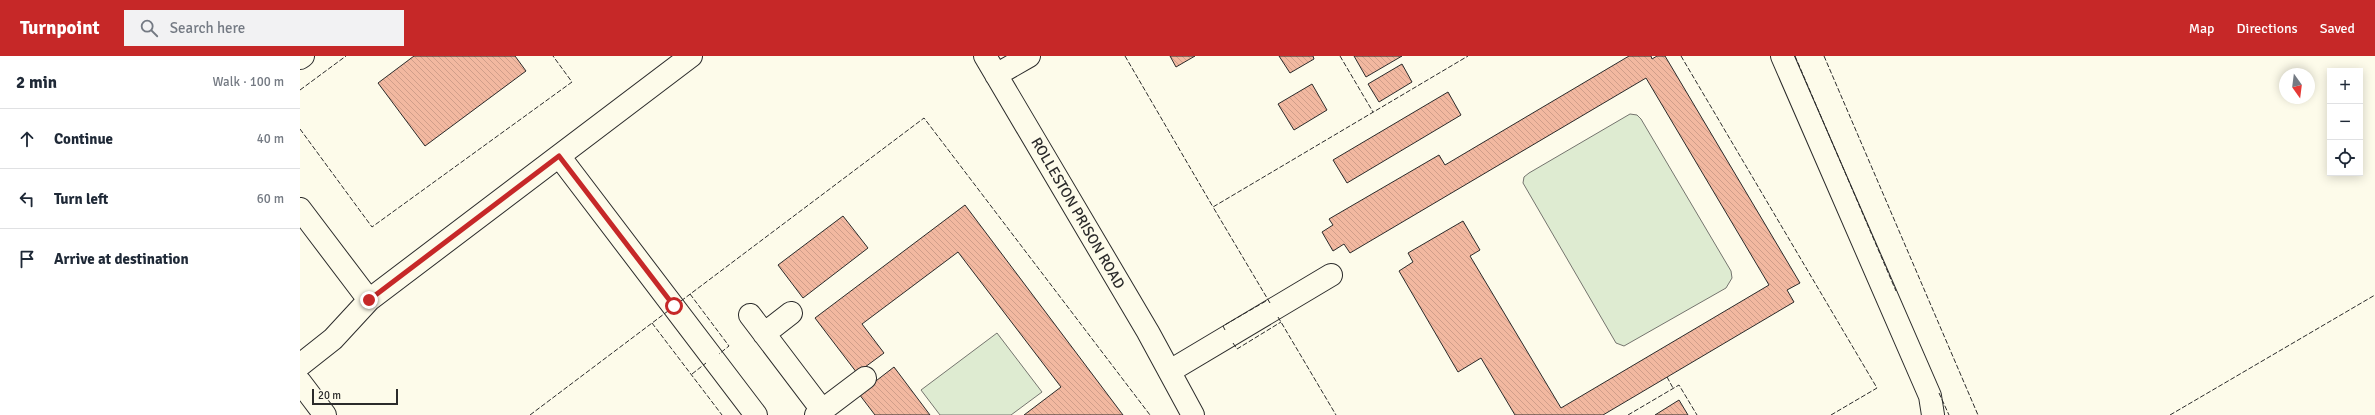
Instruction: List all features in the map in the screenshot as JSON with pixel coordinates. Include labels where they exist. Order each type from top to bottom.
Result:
[{"type":"lane","points":[[300,365],[332,339],[369,300],[691,56]]},
{"type":"lane","name":"ROLLESTON PRISON ROAD","points":[[985,56],[1170,371],[1193,415]]},
{"type":"lane","points":[[996,75],[1029,56]]},
{"type":"lane","points":[[1782,56],[1930,396],[1933,415]]},
{"type":"lane","points":[[559,156],[756,415]]},
{"type":"lane","points":[[300,209],[369,300]]},
{"type":"lane","points":[[1170,371],[1330,275]]},
{"type":"lane","points":[[764,334],[791,313]]},
{"type":"lane","points":[[750,316],[819,413],[866,378]]},
{"type":"lane","points":[[300,382],[325,415]]},
{"type":"green space","points":[[1630,114],[1637,115],[1641,119],[1731,271],[1732,278],[1726,288],[1624,346],[1616,343],[1523,183],[1524,177],[1529,173]]},
{"type":"green space","points":[[997,333],[1042,392],[1011,415],[940,415],[921,390]]},
{"type":"building","points":[[414,56],[515,56],[526,71],[425,146],[378,83]]},
{"type":"building","points":[[1170,56],[1195,56],[1176,67]]},
{"type":"building","points":[[1279,56],[1313,56],[1314,59],[1290,73]]},
{"type":"building","points":[[1354,56],[1402,56],[1366,77]]},
{"type":"building","points":[[1629,56],[1651,56],[1652,59],[1657,56],[1665,56],[1800,283],[1787,290],[1794,302],[1603,415],[1515,415],[1481,358],[1458,372],[1399,271],[1413,262],[1408,253],[1463,221],[1480,250],[1470,256],[1561,408],[1769,285],[1646,78],[1350,253],[1344,244],[1333,251],[1322,232],[1333,225],[1329,219],[1439,155],[1445,165]]},
{"type":"building","points":[[1402,64],[1412,82],[1379,102],[1368,84]]},
{"type":"building","points":[[1312,84],[1327,110],[1294,130],[1278,104]]},
{"type":"building","points":[[1448,92],[1461,115],[1347,183],[1333,160]]},
{"type":"building","points":[[965,205],[1123,415],[1024,415],[1061,387],[958,252],[862,324],[884,353],[857,373],[815,318]]},
{"type":"building","points":[[843,216],[868,248],[803,298],[778,265]]},
{"type":"building","points":[[894,367],[930,415],[875,415],[859,394]]},
{"type":"building","points":[[1679,400],[1688,415],[1655,415]]},
{"type":"fence","points":[[300,90],[346,56]]},
{"type":"fence","points":[[300,129],[372,227],[572,82],[553,56]]},
{"type":"fence","points":[[1125,56],[1213,207]]},
{"type":"fence","points":[[1340,56],[1373,112]]},
{"type":"fence","points":[[1270,303],[1213,207],[1468,56]]},
{"type":"fence","points":[[1681,56],[1877,388],[1831,415]]},
{"type":"fence","points":[[1795,56],[1896,291]]},
{"type":"fence","points":[[1824,56],[1978,415]]},
{"type":"fence","points":[[681,301],[924,118],[1150,415]]},
{"type":"fence","points":[[690,294],[729,346],[719,354]]},
{"type":"fence","points":[[2170,415],[2375,295]]},
{"type":"fence","points":[[1225,330],[1223,326],[1266,301]]},
{"type":"fence","points":[[530,415],[668,311]]},
{"type":"fence","points":[[1278,317],[1336,415]]},
{"type":"fence","points":[[1233,343],[1237,349],[1281,322]]},
{"type":"fence","points":[[652,323],[722,415]]},
{"type":"fence","points":[[692,374],[706,363]]},
{"type":"fence","points":[[1667,377],[1673,388]]},
{"type":"fence","points":[[1628,415],[1679,385],[1697,415]]},
{"type":"fence","points":[[1939,393],[1949,415]]},
{"type":"route","points":[[369,300],[559,156],[674,306]]}]
